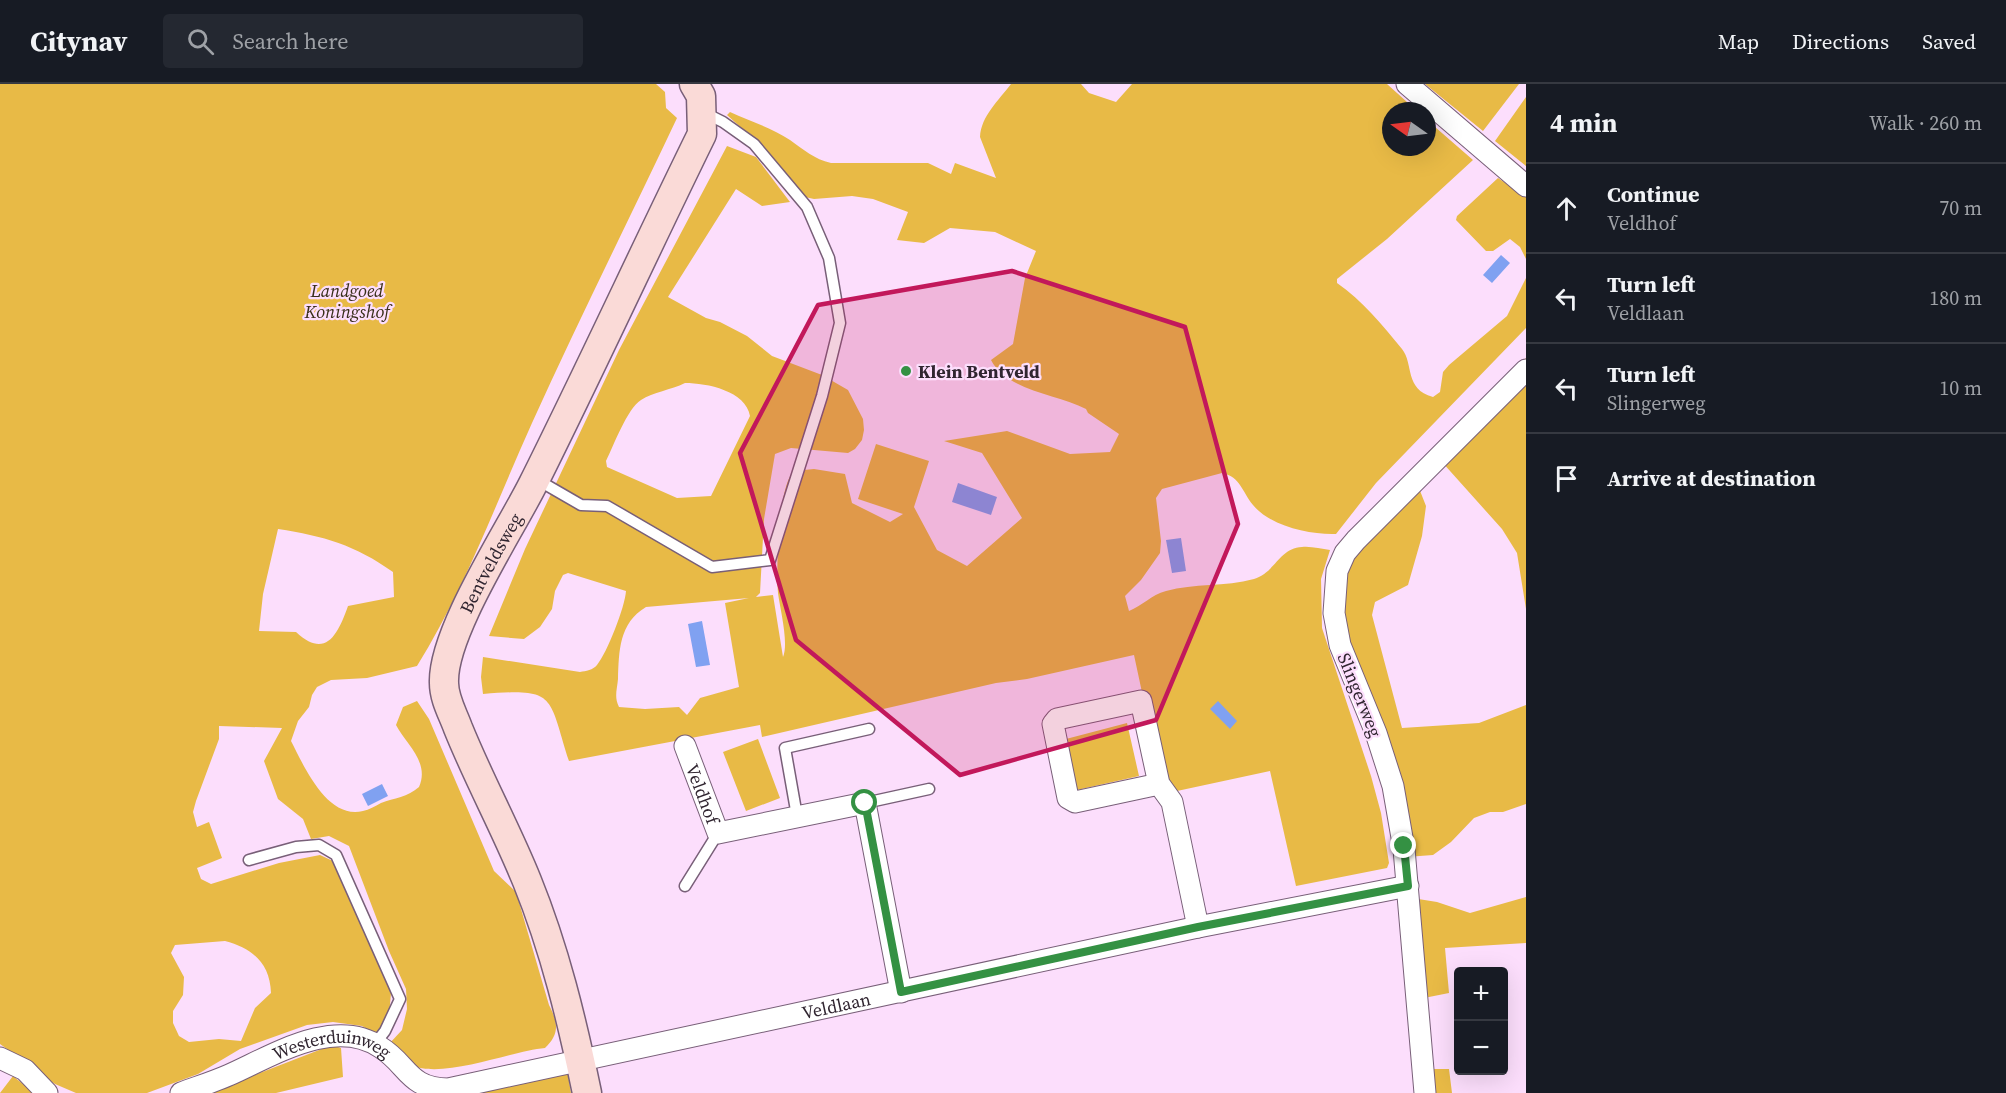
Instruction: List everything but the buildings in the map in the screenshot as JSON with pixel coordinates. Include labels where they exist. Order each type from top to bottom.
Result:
[{"type":"street","points":[[1407,84],[1526,186]]},
{"type":"street","name":"Bentveldsweg","points":[[587,1093],[565,995],[548,938],[524,874],[464,741],[444,685],[447,657],[465,612],[536,478],[702,134],[702,94]]},
{"type":"street","name":"Slingerweg","points":[[1425,1093],[1408,886],[1393,786],[1376,733],[1340,645],[1334,613],[1337,571],[1345,553],[1356,540],[1526,370]]},
{"type":"street","points":[[1159,784],[1075,802],[1068,798],[1053,724],[1057,719],[1141,701],[1159,784],[1172,802],[1198,927]]},
{"type":"street","name":"Veldhof","points":[[685,746],[718,833],[865,803]]},
{"type":"street","points":[[865,803],[901,992]]},
{"type":"street","name":"Veldlaan","points":[[580,1060],[1198,927],[1408,886]]},
{"type":"street","name":"Westerduinweg","points":[[181,1093],[273,1054],[322,1037],[354,1036],[375,1044],[386,1051],[413,1080],[437,1089],[448,1089],[580,1060]]},
{"type":"street","points":[[0,1058],[25,1070],[47,1093]]},
{"type":"lane","points":[[536,478],[580,505],[607,506],[712,567],[770,560],[822,396],[840,323],[829,258],[807,207],[754,144],[723,122],[702,94]]},
{"type":"lane","points":[[797,816],[785,748],[869,729]]},
{"type":"lane","name":"Veldhof","points":[[865,803],[929,789]]},
{"type":"lane","points":[[685,886],[718,833]]},
{"type":"lane","points":[[249,860],[296,847],[319,845],[336,855],[400,999],[385,1031],[375,1044]]},
{"type":"highlighted area","points":[[1012,271],[1185,327],[1238,524],[1156,720],[960,775],[796,640],[740,453],[818,305]]},
{"type":"green space","name":"Landgoed Koningshof","points":[[0,84],[656,84],[665,92],[666,108],[677,118],[567,347],[465,577],[434,637],[417,666],[367,678],[331,680],[317,687],[309,707],[298,721],[291,741],[310,777],[328,799],[338,807],[350,812],[365,810],[406,795],[419,787],[422,778],[419,761],[396,725],[403,707],[417,701],[429,719],[494,871],[516,892],[556,1022],[555,1033],[550,1043],[545,1048],[438,1069],[409,1064],[401,1057],[389,1044],[402,1030],[407,1009],[406,989],[349,846],[329,836],[311,839],[303,819],[278,799],[264,761],[282,728],[219,726],[219,739],[193,812],[197,827],[209,822],[222,858],[197,868],[201,879],[211,884],[279,863],[320,855],[335,862],[391,993],[389,1016],[378,1035],[362,1026],[333,1022],[307,1025],[240,1049],[198,1074],[147,1093],[76,1093],[55,1084],[0,1044]],"holes":[[[278,529],[338,543],[379,563],[393,572],[394,597],[348,606],[335,634],[323,643],[315,644],[296,632],[259,631],[263,594]],[[225,941],[243,948],[258,958],[267,973],[271,993],[255,1008],[241,1041],[219,1039],[189,1042],[179,1036],[173,1023],[173,1011],[183,995],[184,977],[171,953],[175,945]]]},
{"type":"green space","points":[[1011,84],[1081,84],[1089,93],[1116,102],[1132,84],[1387,84],[1407,102],[1382,102],[1382,156],[1436,156],[1436,128],[1473,160],[1387,239],[1337,279],[1337,283],[1364,305],[1387,331],[1406,355],[1411,376],[1418,388],[1433,397],[1440,392],[1443,372],[1449,365],[1507,316],[1526,278],[1526,328],[1376,483],[1336,534],[1303,531],[1269,519],[1253,505],[1237,481],[1222,473],[1162,489],[1156,498],[1161,541],[1160,553],[1141,580],[1125,596],[1129,611],[1166,591],[1254,579],[1268,571],[1294,548],[1309,547],[1330,550],[1321,579],[1322,628],[1371,776],[1381,813],[1389,863],[1387,868],[1296,886],[1270,771],[1177,791],[1158,767],[1134,655],[1027,679],[996,683],[762,737],[760,725],[569,761],[557,722],[546,700],[537,695],[525,693],[483,694],[481,677],[483,657],[580,672],[597,665],[610,641],[626,591],[568,573],[563,575],[555,591],[552,609],[540,627],[524,639],[489,636],[525,549],[619,350],[727,146],[756,157],[790,202],[762,206],[736,189],[668,297],[706,318],[720,322],[747,336],[772,356],[822,375],[848,390],[863,419],[862,440],[855,449],[848,453],[791,448],[775,454],[764,519],[760,593],[756,597],[773,595],[783,657],[785,643],[778,593],[778,548],[784,493],[794,471],[814,469],[845,474],[852,503],[890,522],[903,514],[858,499],[876,444],[929,461],[914,507],[937,550],[967,566],[1022,518],[982,453],[944,441],[1007,431],[1070,454],[1110,452],[1119,434],[1088,413],[1086,409],[1009,379],[991,360],[1013,344],[1025,278],[1036,251],[995,232],[950,228],[924,243],[897,240],[908,212],[873,199],[852,196],[814,199],[805,197],[770,154],[727,115],[730,112],[768,128],[814,157],[831,163],[928,163],[951,174],[955,163],[996,178],[980,137],[987,115]],"holes":[[[685,383],[724,390],[741,400],[750,416],[711,496],[677,498],[607,467],[606,461],[626,419],[641,400]],[[749,598],[725,603],[739,687],[700,698],[687,715],[679,707],[645,709],[619,707],[616,693],[620,648],[626,629],[637,614],[646,607]]]},
{"type":"green space","points":[[1425,84],[1519,84],[1483,131]]},
{"type":"green space","points":[[1526,97],[1526,166],[1495,141]]},
{"type":"green space","points":[[1498,178],[1526,197],[1526,259],[1520,247],[1510,239],[1493,251],[1486,251],[1456,220],[1457,216]]},
{"type":"green space","points":[[1526,358],[1526,609],[1517,553],[1502,529],[1433,452]]},
{"type":"green space","points":[[1413,473],[1426,506],[1422,536],[1408,585],[1375,602],[1372,615],[1402,728],[1479,723],[1526,705],[1526,804],[1474,818],[1451,842],[1433,855],[1406,857],[1361,700],[1337,590],[1339,577]]},
{"type":"green space","points":[[1127,723],[1139,776],[1077,790],[1066,739]]},
{"type":"green space","points":[[758,739],[780,798],[746,811],[723,752]]},
{"type":"green space","points":[[1526,897],[1526,943],[1445,948],[1449,993],[1424,998],[1412,898],[1437,902],[1470,913]]},
{"type":"green space","points":[[332,1045],[341,1048],[343,1077],[276,1093],[208,1093]]},
{"type":"green space","points":[[1430,1069],[1449,1069],[1452,1093],[1431,1093]]},
{"type":"green space","points":[[563,1073],[568,1075],[571,1093],[467,1093]]},
{"type":"green space","points":[[13,1076],[34,1093],[0,1093]]},
{"type":"water","points":[[1501,255],[1510,263],[1492,283],[1483,275]]},
{"type":"water","points":[[958,483],[997,497],[991,515],[952,502]]},
{"type":"water","points":[[1181,538],[1186,571],[1172,573],[1166,540]]},
{"type":"water","points":[[702,621],[710,665],[696,667],[688,624]]},
{"type":"water","points":[[1218,701],[1237,721],[1230,729],[1210,709]]},
{"type":"water","points":[[382,784],[388,796],[368,806],[362,794]]},
{"type":"place","name":"Klein Bentveld","points":[[906,371]]},
{"type":"route","points":[[865,803],[901,992],[1198,927],[1408,886],[1404,846]]}]
